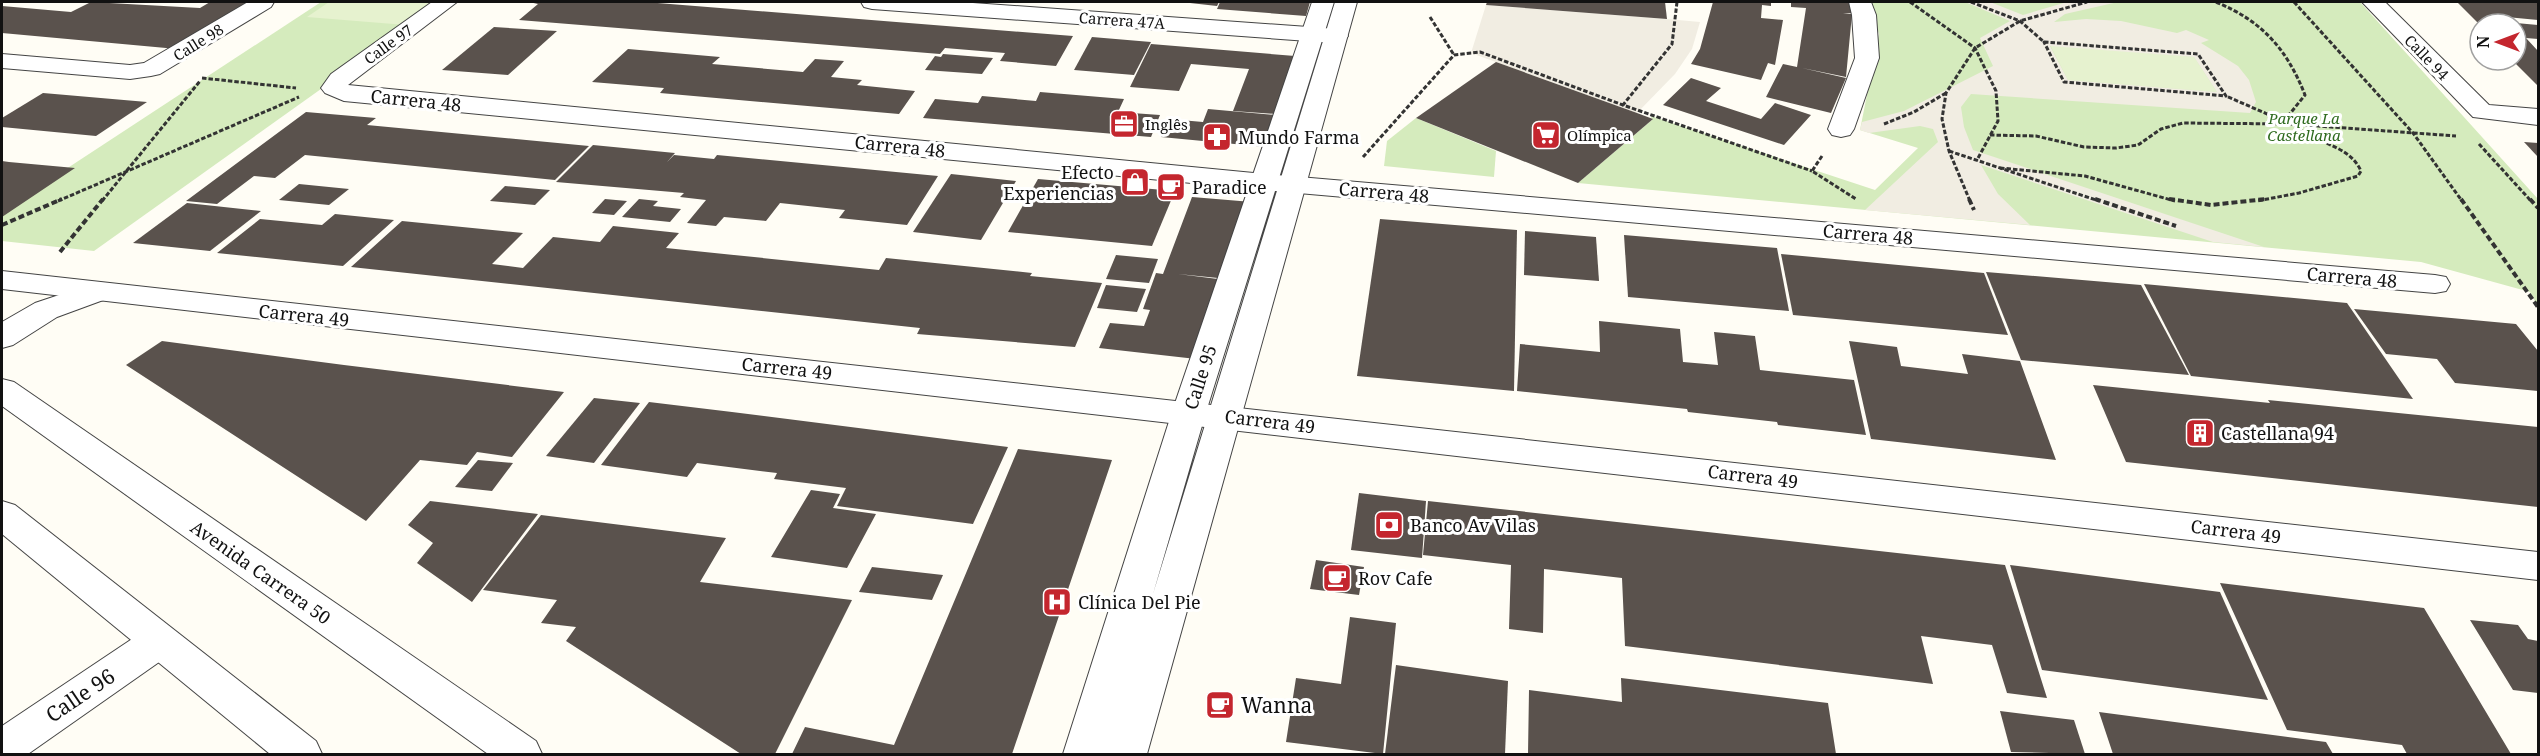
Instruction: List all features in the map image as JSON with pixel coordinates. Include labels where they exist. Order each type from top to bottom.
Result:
[{"type":"street","name":"Calle 98","points":[[130,72],[151,69],[264,2]]},
{"type":"street","name":"Calle 97","points":[[325,89],[446,2]]},
{"type":"street","name":"Carrera 47A","points":[[872,2],[1324,36]]},
{"type":"street","name":"Calle 95","points":[[1084,754],[1293,184],[1324,36],[1323,2]]},
{"type":"street","name":"Calle 95","points":[[1125,754],[1264,182],[1324,36],[1346,2]]},
{"type":"street","points":[[1841,129],[1867,58],[1864,15],[1860,2]]},
{"type":"street","name":"Calle 94","points":[[2373,2],[2482,112],[2538,117]]},
{"type":"street","points":[[2,61],[130,72]]},
{"type":"street","name":"Carrera 48","points":[[325,89],[355,94],[1264,182],[2435,284]]},
{"type":"street","name":"Carrera 49","points":[[2,280],[1207,414],[2538,566]]},
{"type":"street","points":[[2,338],[15,326],[53,306],[95,292]]},
{"type":"street","name":"Avenida Carrera 50","points":[[2,390],[521,754]]},
{"type":"street","points":[[2,514],[158,642],[301,754]]},
{"type":"street","name":"Calle 96","points":[[2,749],[158,642]]},
{"type":"path","points":[[1623,105],[1672,44],[1677,2]]},
{"type":"path","points":[[1910,2],[1975,48],[1996,91],[1998,121],[1977,160]]},
{"type":"path","points":[[1971,2],[2020,21],[2044,42],[2064,82],[2226,96],[2290,124],[2298,131],[2348,154],[2360,165],[2361,171],[2358,176],[2341,182],[2223,206],[2190,204],[2114,182],[2054,169],[2000,168]]},
{"type":"path","points":[[1997,246],[1973,209],[1949,151],[1942,119],[1946,93],[1975,48],[2020,21],[2087,2]]},
{"type":"path","points":[[2216,2],[2265,28],[2289,59],[2305,95],[2302,102],[2288,116],[2290,124]]},
{"type":"path","points":[[2294,2],[2413,133],[2538,307]]},
{"type":"path","points":[[1430,17],[1454,55]]},
{"type":"path","points":[[2044,42],[2198,54],[2226,96]]},
{"type":"path","points":[[1357,164],[1454,55],[1480,52],[1812,171],[1910,238]]},
{"type":"path","points":[[130,72],[325,89]]},
{"type":"path","points":[[54,260],[202,78]]},
{"type":"path","points":[[2,225],[325,89]]},
{"type":"path","points":[[1812,171],[1841,129],[1880,125],[1898,120],[1946,93]]},
{"type":"path","points":[[1990,135],[2036,136],[2084,147],[2116,148],[2138,145],[2161,129],[2183,123],[2290,124],[2463,136]]},
{"type":"path","points":[[1949,151],[2178,226]]},
{"type":"green space","points":[[321,2],[443,2],[94,251],[2,241],[2,211]]},
{"type":"green space","points":[[329,2],[439,2],[406,25],[307,17]]},
{"type":"green space","name":"Parque La Castellana","points":[[1868,2],[2360,2],[2538,199],[2538,307],[2530,292],[2421,262],[1578,183],[1652,120],[1651,116],[1875,190],[1918,148],[1860,130],[1879,34]]},
{"type":"green space","points":[[2050,45],[2194,57],[2217,92],[2068,80]]},
{"type":"green space","points":[[1416,118],[1496,151],[1494,177],[1384,166],[1387,141]]},
{"type":"shaded area","points":[[1965,2],[1990,2],[2023,15],[2067,2],[2118,2],[2065,14],[2054,22],[2086,19],[2121,21],[2177,33],[2186,30],[2209,40],[2201,43],[2238,66],[2249,80],[2256,102],[2250,113],[1971,94],[1961,107],[1964,127],[1973,150],[2264,247],[2213,242],[1981,165],[1998,194],[2030,225],[1865,210],[1938,142],[1933,129],[1920,126],[1869,133],[1860,130],[1862,122],[1904,111],[1993,66],[1980,38],[2010,21]],"holes":[[[2050,46],[2194,57],[2217,92],[2068,80]]]},
{"type":"shaded area","points":[[1486,5],[1700,22],[1692,49],[1675,74],[1637,113],[1471,53]]},
{"type":"building","points":[[91,2],[200,8],[210,2],[261,2],[188,50],[2,33],[2,6],[71,12]]},
{"type":"building","points":[[529,2],[645,2],[1073,36],[1056,66],[1000,61],[1005,53],[945,48],[940,54],[519,20],[538,4]]},
{"type":"building","points":[[1181,2],[1219,2],[1217,6]]},
{"type":"building","points":[[1220,2],[1310,2],[1306,16],[1217,9]]},
{"type":"building","points":[[1487,2],[1665,2],[1667,19],[1486,5]]},
{"type":"building","points":[[1713,2],[1771,2],[1771,6],[1762,5],[1761,18],[1783,20],[1775,65],[1768,63],[1761,80],[1691,64],[1700,49]]},
{"type":"building","points":[[1791,2],[1849,2],[1852,13],[1843,13],[1852,14],[1846,77],[1802,68],[1846,78],[1831,113],[1766,97],[1783,64],[1797,67],[1806,8],[1791,7]]},
{"type":"building","points":[[2457,2],[2538,2],[2538,20],[2528,19],[2528,12],[2468,13]]},
{"type":"building","points":[[2528,24],[2538,25],[2538,39],[2528,38]]},
{"type":"building","points":[[494,27],[557,31],[508,75],[442,70]]},
{"type":"building","points":[[1092,37],[1151,42],[1134,75],[1074,70]]},
{"type":"building","points":[[2528,40],[2538,51],[2538,86],[2524,72],[2528,72]]},
{"type":"building","points":[[1151,44],[1295,56],[1276,114],[1233,111],[1249,69],[1191,64],[1179,91],[1130,87]]},
{"type":"building","points":[[628,49],[720,57],[712,64],[803,72],[815,59],[844,61],[831,77],[862,80],[857,85],[915,91],[899,114],[660,93],[664,88],[592,82]]},
{"type":"building","points":[[943,54],[993,58],[982,74],[925,70],[935,56],[941,57]]},
{"type":"building","name":"Olímpica","points":[[1496,62],[1653,119],[1578,183],[1416,118]]},
{"type":"building","points":[[1691,78],[1721,88],[1706,101],[1761,119],[1775,103],[1811,115],[1784,145],[1663,105]]},
{"type":"building","points":[[1040,92],[1124,99],[1118,112],[1160,115],[1151,137],[923,118],[935,99],[978,103],[982,96],[1036,101]]},
{"type":"building","points":[[43,93],[147,102],[96,136],[2,127],[2,118]]},
{"type":"building","points":[[1208,109],[1276,115],[1266,147],[1161,137],[1169,119],[1203,122]]},
{"type":"building","points":[[306,112],[376,118],[367,125],[589,146],[555,180],[305,155],[275,178],[254,176],[217,204],[186,201]]},
{"type":"building","points":[[2524,142],[2538,143],[2538,157]]},
{"type":"building","points":[[593,145],[675,153],[667,162],[674,155],[714,159],[717,155],[938,176],[907,225],[839,218],[845,210],[780,203],[766,221],[724,217],[716,226],[687,223],[706,200],[680,197],[684,193],[556,182]]},
{"type":"building","points":[[2,161],[9,162],[75,168],[2,217]]},
{"type":"building","points":[[951,174],[1016,181],[981,240],[913,232]]},
{"type":"building","points":[[1038,179],[1175,191],[1152,246],[1008,232]]},
{"type":"building","points":[[299,184],[349,189],[329,205],[279,200]]},
{"type":"building","points":[[505,186],[550,190],[535,205],[490,201]]},
{"type":"building","points":[[1192,197],[1252,202],[1228,279],[1178,274],[1226,280],[1205,360],[1099,348],[1110,323],[1144,326],[1150,310],[1143,309],[1156,273],[1163,274]]},
{"type":"building","points":[[605,199],[627,201],[614,215],[592,213]]},
{"type":"building","points":[[639,199],[658,201],[653,206],[681,209],[670,222],[622,217]]},
{"type":"building","points":[[187,203],[261,211],[210,251],[133,243]]},
{"type":"building","points":[[335,214],[394,220],[343,266],[217,253],[260,219],[322,225]]},
{"type":"building","points":[[1380,219],[1517,230],[1514,391],[1357,376]]},
{"type":"building","points":[[402,221],[523,233],[492,264],[523,268],[553,237],[600,242],[613,226],[679,233],[666,248],[879,270],[886,258],[1032,273],[1030,276],[1102,283],[1075,347],[917,334],[920,328],[351,267]]},
{"type":"building","points":[[1525,231],[1596,237],[1599,281],[1524,275]]},
{"type":"building","points":[[1624,235],[1777,248],[1789,311],[1628,297]]},
{"type":"building","points":[[1781,254],[1984,273],[2008,335],[1793,315]]},
{"type":"building","points":[[1116,255],[1158,259],[1149,283],[1106,279]]},
{"type":"building","points":[[1986,272],[2141,285],[2189,375],[2021,360]]},
{"type":"building","points":[[2144,284],[2347,303],[2413,399],[2191,376]]},
{"type":"building","points":[[1106,285],[1146,289],[1137,312],[1097,308]]},
{"type":"building","points":[[2354,309],[2516,324],[2538,351],[2538,391],[2455,383],[2437,359],[2386,354]]},
{"type":"building","points":[[1599,321],[1680,329],[1683,362],[1718,365],[1714,332],[1755,336],[1760,370],[1854,380],[1866,435],[1688,412],[1687,409],[1517,391],[1520,344],[1600,352]]},
{"type":"building","points":[[162,341],[564,392],[512,457],[477,452],[467,465],[420,460],[366,521],[126,365]]},
{"type":"building","points":[[1849,341],[1897,347],[1901,366],[1968,374],[1962,354],[2020,361],[2056,460],[1871,439]]},
{"type":"building","points":[[2093,385],[2538,427],[2538,507],[2126,462]]},
{"type":"building","points":[[594,398],[640,403],[594,463],[546,456]]},
{"type":"building","points":[[649,402],[1008,447],[973,524],[837,506],[846,488],[774,479],[777,473],[697,463],[687,477],[601,465]]},
{"type":"building","points":[[1018,449],[1112,460],[1012,754],[792,754],[805,727],[894,745]]},
{"type":"building","points":[[478,460],[513,463],[492,491],[455,487]]},
{"type":"building","points":[[811,490],[840,494],[833,508],[876,514],[847,568],[771,557]]},
{"type":"building","name":"Banco Av Vilas","points":[[1359,493],[1426,501],[1422,558],[1351,550]]},
{"type":"building","points":[[430,501],[538,514],[472,602],[417,563],[433,543],[408,525]]},
{"type":"building","points":[[1428,501],[2005,565],[2047,698],[2007,693],[1992,645],[1921,636],[1933,684],[1625,646],[1622,578],[1544,569],[1543,633],[1509,629],[1511,565],[1423,555]]},
{"type":"building","points":[[541,515],[726,538],[700,582],[852,600],[775,754],[741,754],[566,641],[576,627],[541,623],[557,600],[483,590]]},
{"type":"building","name":"Rov Cafe","points":[[1316,560],[1364,567],[1359,595],[1310,589]]},
{"type":"building","points":[[2010,565],[2220,592],[2268,700],[2042,670]]},
{"type":"building","points":[[872,567],[943,575],[932,600],[859,592]]},
{"type":"building","points":[[2220,583],[2424,608],[2511,754],[2407,754],[2402,745],[2287,730]]},
{"type":"building","points":[[1350,617],[1396,623],[1383,754],[1286,742],[1296,678],[1341,684]]},
{"type":"building","points":[[2470,620],[2518,625],[2528,639],[2538,641],[2538,693],[2513,690]]},
{"type":"building","points":[[1396,665],[1508,681],[1505,754],[1385,754]]},
{"type":"building","points":[[1621,678],[1828,703],[1836,754],[1528,754],[1529,690],[1622,702]]},
{"type":"building","points":[[2000,711],[2074,720],[2085,754],[2011,752]]},
{"type":"building","points":[[2099,712],[2326,742],[2333,754],[2113,754]]},
{"type":"place","name":"Inglês","points":[[1124,124]]},
{"type":"place","name":"Olímpica","points":[[1546,135]]},
{"type":"place","name":"Mundo Farma","points":[[1217,137]]},
{"type":"place","name":"Efecto Experiencias","points":[[1135,182]]},
{"type":"place","name":"Paradice","points":[[1171,187]]},
{"type":"place","name":"Castellana 94","points":[[2200,433]]},
{"type":"place","name":"Banco Av Vilas","points":[[1389,525]]},
{"type":"place","name":"Rov Cafe","points":[[1337,578]]},
{"type":"place","name":"Clínica Del Pie","points":[[1057,602]]},
{"type":"place","name":"Wanna","points":[[1220,705]]}]
